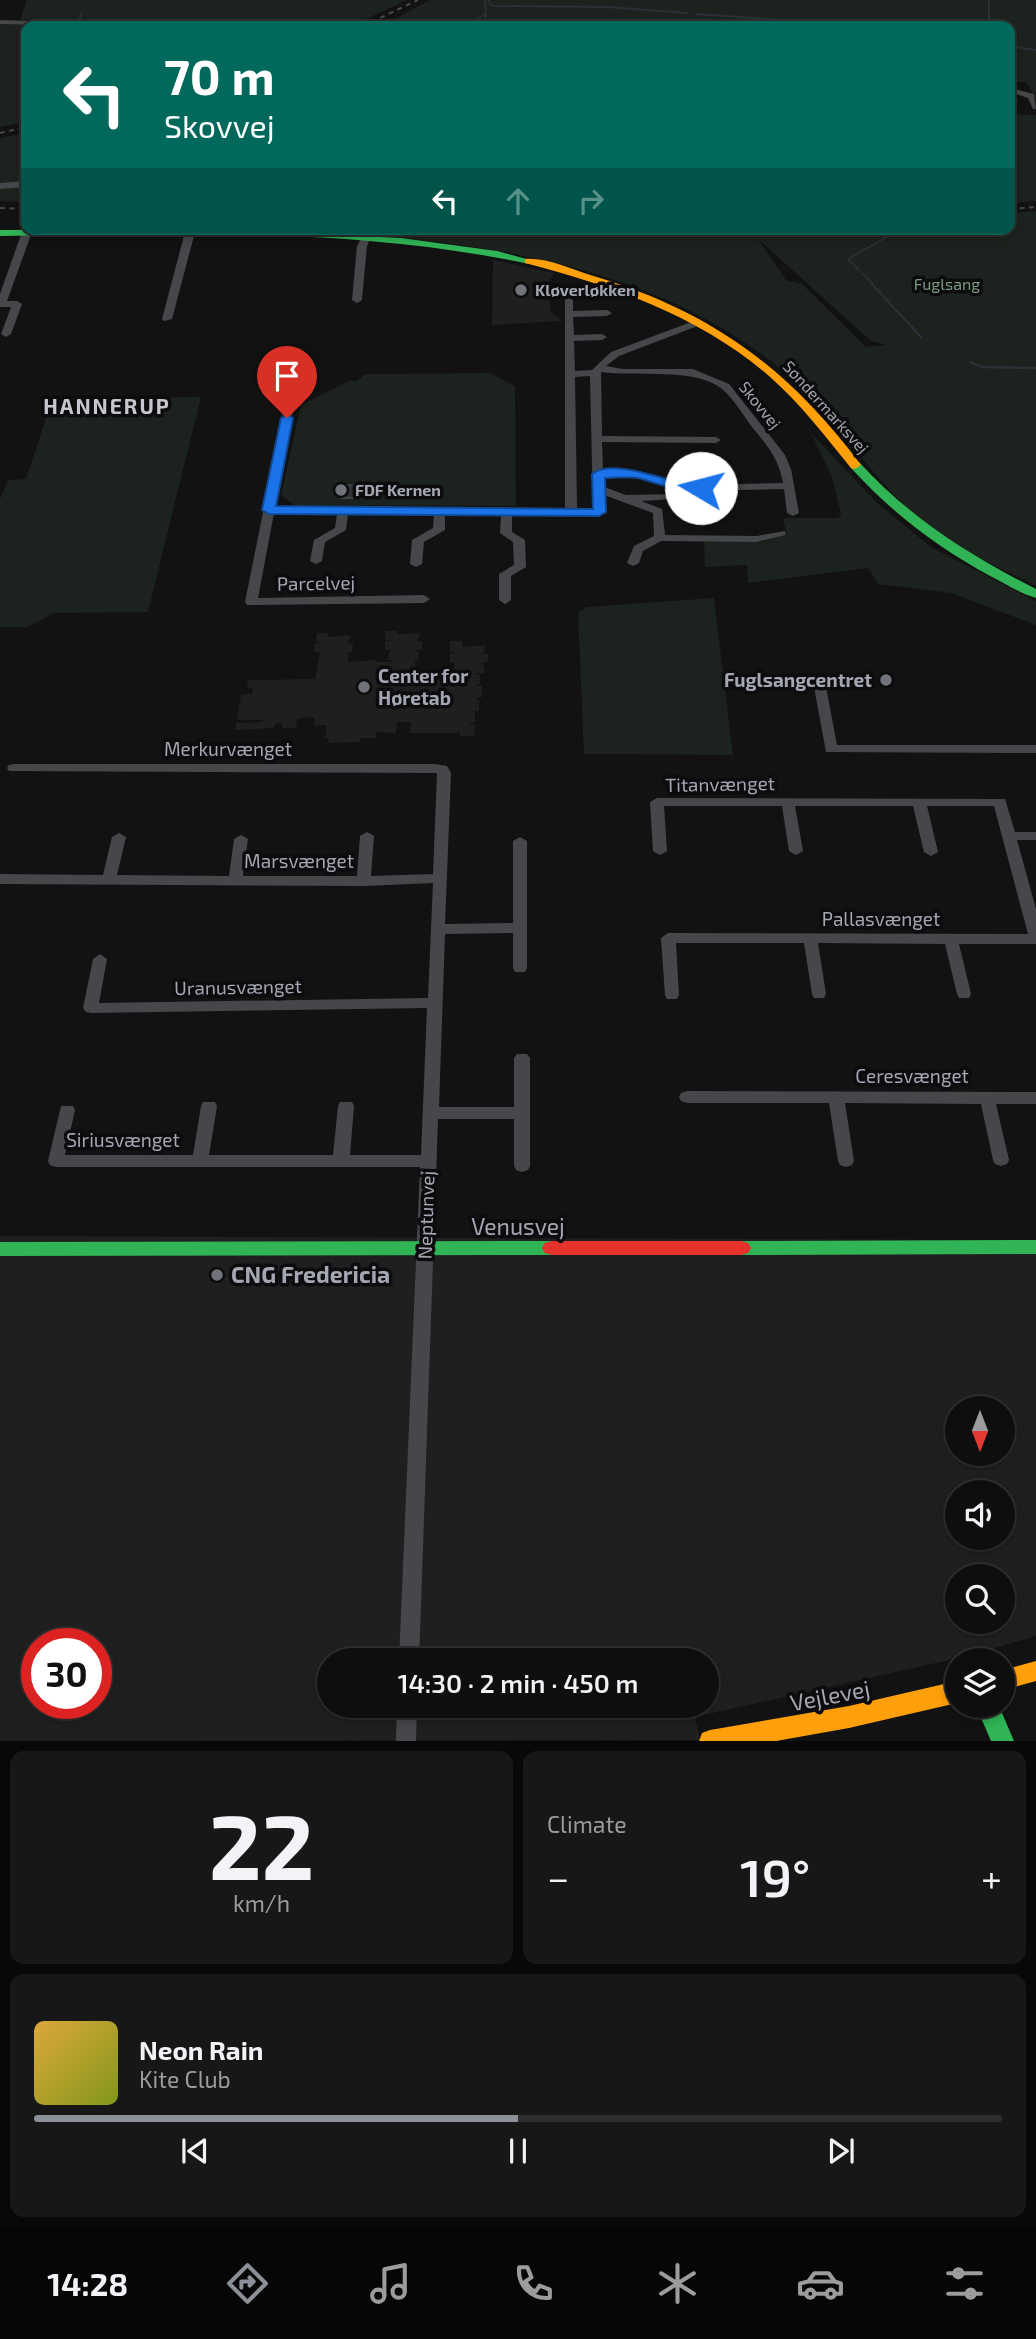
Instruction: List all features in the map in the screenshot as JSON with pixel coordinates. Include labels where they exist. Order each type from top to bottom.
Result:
[{"type":"street","points":[[0,22],[21,23]]},
{"type":"street","points":[[1015,91],[1031,96],[1036,107]]},
{"type":"street","points":[[0,186],[21,184]]},
{"type":"street","name":"Søndermarksvej","points":[[0,233],[21,232]]},
{"type":"street","points":[[6,334],[17,304],[1,304],[26,235]]},
{"type":"street","points":[[167,319],[189,235]]},
{"type":"street","name":"Søndermarksvej","points":[[296,235],[366,237],[491,252],[626,291],[698,323],[745,352],[785,383],[884,498],[907,519],[950,550],[1036,594]]},
{"type":"street","points":[[357,300],[362,246],[366,237]]},
{"type":"street","points":[[568,296],[571,512]]},
{"type":"street","points":[[568,314],[607,313]]},
{"type":"street","name":"Skovvej","points":[[597,371],[615,355],[698,323]]},
{"type":"street","points":[[569,338],[602,337]]},
{"type":"street","points":[[269,510],[599,512],[597,371]]},
{"type":"street","name":"Skovvej","points":[[570,374],[597,371],[693,372],[725,386],[780,455],[789,485],[793,513]]},
{"type":"street","name":"Parcelvej","points":[[291,395],[251,602],[424,599]]},
{"type":"street","points":[[597,439],[716,440]]},
{"type":"street","points":[[598,474],[636,474],[690,488],[789,485]]},
{"type":"street","points":[[598,489],[658,511],[660,538]]},
{"type":"street","points":[[627,498],[675,496]]},
{"type":"street","points":[[316,561],[320,540],[340,530],[343,510]]},
{"type":"street","points":[[416,564],[418,540],[439,530],[440,511]]},
{"type":"street","points":[[505,600],[505,574],[520,567],[519,540],[506,533],[507,512]]},
{"type":"street","points":[[633,563],[639,545],[660,538],[757,539],[781,533]]},
{"type":"street","points":[[820,687],[831,749],[1036,749]]},
{"type":"street","name":"Merkurvænget","points":[[14,768],[442,769]]},
{"type":"street","name":"Neptunvej","points":[[410,1648],[444,773],[442,769]]},
{"type":"street","name":"Titanvænget","points":[[660,851],[657,802],[1000,802],[1009,836]]},
{"type":"street","name":"Titanvænget","points":[[788,802],[796,851]]},
{"type":"street","points":[[919,802],[930,852]]},
{"type":"street","name":"Marsvænget","points":[[363,881],[367,836]]},
{"type":"street","points":[[1036,836],[1009,836],[1036,937]]},
{"type":"street","points":[[109,878],[119,837]]},
{"type":"street","name":"Marsvænget","points":[[235,880],[241,839]]},
{"type":"street","points":[[520,841],[520,968]]},
{"type":"street","name":"Marsvænget","points":[[0,879],[363,881],[440,878]]},
{"type":"street","points":[[438,929],[520,928]]},
{"type":"street","name":"Pallasvænget","points":[[672,995],[668,938],[1036,937]]},
{"type":"street","name":"Pallasvænget","points":[[810,938],[819,994]]},
{"type":"street","name":"Pallasvænget","points":[[951,939],[964,994]]},
{"type":"street","name":"Uranusvænget","points":[[100,959],[91,1008],[435,1003]]},
{"type":"street","points":[[522,1058],[522,1166]]},
{"type":"street","name":"Ceresvænget","points":[[687,1097],[1036,1098]]},
{"type":"street","name":"Ceresvænget","points":[[836,1097],[846,1161]]},
{"type":"street","name":"Ceresvænget","points":[[987,1097],[1001,1160]]},
{"type":"street","name":"Siriusvænget","points":[[200,1161],[209,1106]]},
{"type":"street","points":[[341,1161],[346,1106]]},
{"type":"street","name":"Siriusvænget","points":[[67,1110],[56,1161],[429,1161]]},
{"type":"street","points":[[430,1113],[522,1113]]},
{"type":"street","name":"Venusvej","points":[[0,1249],[1036,1247]]},
{"type":"street","points":[[1015,1677],[1036,1671]]},
{"type":"street","name":"Vejlevej","points":[[710,1741],[849,1717],[945,1695]]},
{"type":"street","points":[[406,1741],[407,1718]]},
{"type":"street","points":[[992,1718],[1003,1741]]},
{"type":"shaded area","name":"Kløverløkken","points":[[493,260],[554,273],[549,281],[551,312],[563,321],[492,325]]},
{"type":"shaded area","name":"Center for Høretab","points":[[386,631],[397,631],[398,634],[420,633],[417,641],[422,641],[422,650],[414,650],[419,652],[418,660],[415,660],[416,673],[410,673],[410,678],[414,675],[427,675],[427,678],[431,675],[456,675],[456,678],[459,678],[459,673],[452,673],[455,663],[450,662],[450,654],[455,652],[450,652],[450,641],[462,641],[463,647],[485,645],[484,652],[479,654],[488,654],[488,662],[478,664],[484,665],[484,673],[475,673],[480,675],[480,684],[475,686],[482,686],[482,697],[475,698],[479,700],[479,711],[475,711],[475,722],[468,723],[475,725],[474,736],[460,736],[459,731],[410,733],[411,722],[397,722],[396,733],[376,732],[376,738],[361,738],[360,742],[328,743],[329,738],[325,738],[327,725],[314,726],[315,718],[312,717],[297,719],[296,728],[282,728],[282,723],[276,723],[274,728],[235,730],[236,723],[263,722],[237,720],[241,695],[252,694],[253,688],[247,688],[248,680],[315,679],[320,652],[314,652],[315,644],[321,642],[316,641],[317,633],[328,633],[328,637],[351,635],[348,643],[353,644],[352,652],[344,654],[348,654],[348,662],[391,662],[392,660],[387,660],[390,650],[385,650],[385,641],[390,641],[385,639]]},
{"type":"shaded area","points":[[0,1236],[1036,1240],[1036,1636],[995,1648],[945,1648],[945,1661],[719,1712],[719,1648],[317,1648],[317,1718],[695,1718],[700,1740],[0,1741]]},
{"type":"green space","points":[[27,0],[407,0],[362,21],[0,21],[20,20]]},
{"type":"green space","points":[[430,0],[1036,0],[1036,99],[1026,82],[1015,82],[1015,21],[390,21]]},
{"type":"green space","points":[[0,23],[21,24],[21,123],[0,127]]},
{"type":"green space","points":[[1015,114],[1036,115],[1036,201],[1015,203]]},
{"type":"green space","points":[[21,134],[21,202],[0,201],[0,138]]},
{"type":"green space","name":"Fuglsang","points":[[1036,211],[1036,586],[943,536],[909,510],[823,409],[797,383],[739,339],[676,304],[608,278],[537,259],[465,246],[362,235],[1015,235],[1015,213]],"holes":[[[758,239],[871,341],[886,345],[866,347],[802,284],[786,280]]]},
{"type":"green space","points":[[490,373],[515,386],[516,506],[294,505],[281,495],[301,405],[349,381],[357,381],[365,374]]},
{"type":"green space","points":[[201,397],[148,612],[54,613],[28,627],[0,627],[0,499],[8,480],[26,479],[50,406],[68,406],[70,398]]},
{"type":"green space","points":[[811,433],[877,503],[931,547],[1036,601],[1036,625],[951,593],[878,584],[868,568],[748,583],[747,565],[705,567],[704,541],[763,542],[786,532],[783,518],[838,518],[841,514],[832,477]]},
{"type":"green space","points":[[714,598],[733,755],[584,754],[578,613],[586,607]]},
{"type":"building","points":[[343,485],[372,486],[370,498],[341,498]]},
{"type":"waterway","points":[[485,0],[486,21]]},
{"type":"waterway","points":[[489,0],[490,5],[495,6],[607,7],[687,13]]},
{"type":"waterway","points":[[989,0],[989,21]]},
{"type":"waterway","points":[[79,21],[82,13]]},
{"type":"waterway","points":[[474,21],[485,14]]},
{"type":"waterway","points":[[696,14],[799,21]]},
{"type":"waterway","points":[[1015,47],[1036,50]]},
{"type":"waterway","points":[[859,270],[848,259],[890,235]]},
{"type":"waterway","points":[[863,274],[872,283]]},
{"type":"waterway","points":[[870,282],[922,338]]},
{"type":"waterway","points":[[970,362],[982,367],[1036,368]]},
{"type":"railway","points":[[374,21],[418,0]]},
{"type":"railway","points":[[0,133],[21,128]]},
{"type":"railway","points":[[1015,209],[1036,207]]},
{"type":"railway","points":[[0,208],[21,209]]},
{"type":"traffic: fast","points":[[0,233],[21,233]]},
{"type":"traffic: fast","points":[[286,235],[433,244],[529,261]]},
{"type":"traffic: fast","points":[[855,465],[895,506],[938,540],[1036,594]]},
{"type":"traffic: fast","points":[[741,1248],[1036,1247]]},
{"type":"traffic: fast","points":[[0,1249],[552,1248]]},
{"type":"traffic: fast","points":[[992,1718],[1003,1741]]},
{"type":"traffic: slow","points":[[529,261],[627,290],[690,317],[719,334],[748,353],[785,384],[855,465]]},
{"type":"traffic: slow","points":[[1015,1677],[1036,1671]]},
{"type":"traffic: slow","points":[[710,1741],[849,1717],[945,1695]]},
{"type":"traffic: jam","points":[[552,1248],[741,1248]]},
{"type":"place","name":"Kløverløkken","points":[[521,290]]},
{"type":"place","name":"FDF Kernen","points":[[341,490]]},
{"type":"place","name":"Fuglsangcentret","points":[[886,680]]},
{"type":"place","name":"Center for Høretab","points":[[364,687]]},
{"type":"place","name":"CNG Fredericia","points":[[217,1275]]},
{"type":"district","name":"HANNERUP","points":[[107,407]]},
{"type":"route","points":[[287,418],[269,510],[599,512],[598,474],[636,474],[679,486],[701,488]]}]
